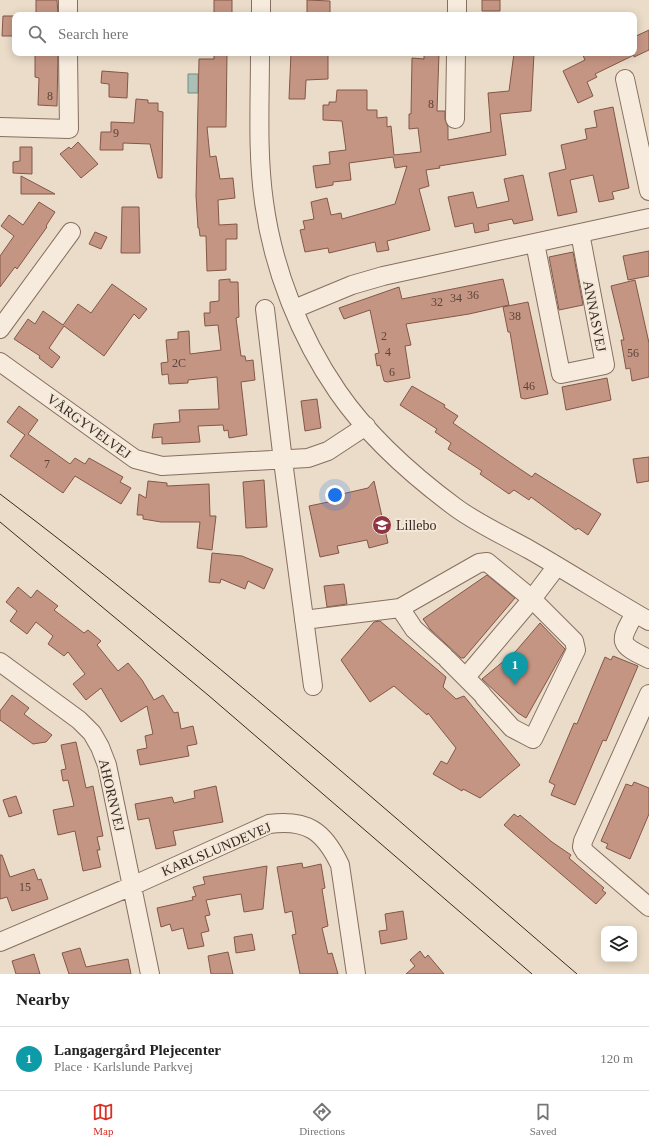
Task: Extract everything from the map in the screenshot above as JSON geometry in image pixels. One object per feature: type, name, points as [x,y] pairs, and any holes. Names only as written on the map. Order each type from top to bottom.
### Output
[{"type":"street","points":[[68,0],[68,12]]},
{"type":"street","points":[[261,0],[261,12]]},
{"type":"street","points":[[457,0],[457,12]]},
{"type":"street","points":[[0,127],[69,129],[68,56]]},
{"type":"street","points":[[260,56],[259,161],[268,229],[280,272],[294,309],[313,350],[338,392],[366,426],[409,470],[457,508],[642,617],[623,635],[624,643],[631,650],[649,658]]},
{"type":"street","points":[[455,119],[456,56]]},
{"type":"street","points":[[625,79],[649,191]]},
{"type":"street","points":[[294,309],[352,285],[383,276],[649,218]]},
{"type":"street","points":[[0,329],[71,232]]},
{"type":"street","name":"ANNASVEJ","points":[[535,243],[560,374],[605,365],[580,233]]},
{"type":"street","points":[[265,309],[283,461],[313,686]]},
{"type":"street","name":"VÅRGYVELVEJ","points":[[0,362],[135,459],[162,466],[283,461],[308,458],[328,451],[366,426]]},
{"type":"street","points":[[304,620],[400,608],[479,563],[487,562],[532,599],[574,641],[576,650],[533,739],[512,728],[466,676],[414,629],[400,608]]},
{"type":"street","points":[[466,676],[532,599],[557,566]]},
{"type":"street","name":"AHORNVEJ","points":[[0,662],[79,720],[92,733],[98,742],[107,765],[150,974]]},
{"type":"street","points":[[649,694],[583,841],[582,847],[649,907]]},
{"type":"street","name":"KARLSLUNDEVEJ","points":[[0,942],[132,886],[269,824],[285,822],[303,824],[317,834],[332,849],[340,865],[356,974]]},
{"type":"shaded area","points":[[188,74],[198,74],[198,93],[188,93]]},
{"type":"building","points":[[36,0],[57,0],[58,12],[36,12]]},
{"type":"building","points":[[214,0],[232,0],[232,12],[214,12]]},
{"type":"building","points":[[307,0],[330,1],[330,12],[307,12]]},
{"type":"building","points":[[482,0],[500,0],[500,11],[482,11]]},
{"type":"building","points":[[3,16],[12,16],[12,36],[2,36]]},
{"type":"building","points":[[649,30],[649,50],[637,56],[637,36]]},
{"type":"building","points":[[35,56],[58,56],[57,106],[38,105],[39,78],[35,77]]},
{"type":"building","points":[[214,56],[227,56],[226,127],[207,127],[210,157],[216,156],[220,179],[233,178],[235,198],[218,200],[219,225],[237,224],[237,239],[226,239],[226,270],[207,271],[206,236],[200,236],[198,228],[196,196],[199,59],[214,59]]},
{"type":"building","points":[[291,56],[328,56],[328,79],[306,80],[305,99],[289,99]]},
{"type":"building","points":[[424,56],[439,56],[437,111],[445,111],[445,119],[448,127],[448,140],[491,132],[488,93],[509,91],[514,56],[534,56],[531,111],[500,114],[506,155],[439,166],[440,168],[426,170],[429,186],[419,189],[430,230],[387,241],[389,250],[377,252],[375,242],[329,253],[328,248],[305,252],[300,230],[305,229],[303,221],[314,219],[311,202],[327,198],[331,215],[341,213],[342,219],[395,204],[407,166],[395,168],[393,157],[349,163],[351,180],[333,182],[333,185],[316,188],[313,166],[330,164],[329,152],[346,150],[342,121],[323,120],[323,105],[329,105],[329,102],[336,102],[337,90],[367,90],[367,110],[377,110],[377,118],[387,117],[387,127],[391,126],[394,155],[421,152],[418,128],[409,129],[409,114],[411,114],[412,58],[424,59]]},
{"type":"building","points":[[583,56],[632,56],[595,74],[597,77],[587,82],[593,96],[578,103],[563,71],[585,60]]},
{"type":"building","points":[[102,71],[128,73],[127,98],[109,97],[109,84],[101,83]]},
{"type":"building","points":[[136,99],[148,100],[148,103],[158,103],[158,111],[163,112],[162,178],[158,178],[150,144],[123,143],[123,150],[100,150],[101,132],[111,132],[111,122],[134,123]]},
{"type":"building","points":[[613,107],[629,188],[612,192],[614,199],[599,202],[593,175],[570,180],[577,212],[558,216],[549,173],[566,169],[561,145],[587,139],[585,129],[597,127],[594,111]]},
{"type":"building","points":[[78,142],[98,164],[81,178],[60,154],[69,147],[71,149]]},
{"type":"building","points":[[20,147],[32,147],[32,174],[13,173],[13,162],[20,161]]},
{"type":"building","points":[[523,175],[533,220],[514,224],[512,219],[488,224],[489,230],[475,233],[473,223],[455,227],[448,197],[473,192],[477,208],[509,201],[504,179]]},
{"type":"building","points":[[21,176],[55,194],[21,194]]},
{"type":"building","points":[[39,202],[55,212],[46,226],[47,227],[17,269],[15,267],[0,287],[0,256],[14,236],[1,226],[9,215],[23,225]]},
{"type":"building","points":[[122,207],[139,207],[140,253],[121,253]]},
{"type":"building","points":[[95,232],[107,237],[101,249],[89,244]]},
{"type":"building","points":[[649,251],[649,276],[628,280],[623,256]]},
{"type":"building","points":[[573,252],[583,305],[559,310],[549,257]]},
{"type":"building","points":[[230,279],[230,282],[238,282],[239,317],[236,318],[241,356],[245,356],[246,361],[253,360],[255,380],[241,382],[247,435],[229,438],[228,430],[224,431],[223,425],[198,426],[200,442],[162,444],[162,437],[152,438],[154,424],[180,422],[179,410],[219,409],[217,377],[188,380],[188,383],[169,384],[168,374],[162,375],[161,363],[168,362],[166,340],[178,339],[178,332],[189,331],[190,354],[221,350],[218,325],[205,326],[204,313],[210,313],[210,302],[219,301],[219,280]]},
{"type":"building","points":[[503,279],[509,305],[469,314],[406,324],[411,345],[405,346],[410,378],[387,382],[384,381],[380,365],[377,366],[375,354],[379,353],[370,310],[344,319],[339,308],[399,287],[402,299]]},
{"type":"building","points":[[635,280],[649,343],[649,377],[632,381],[630,368],[626,369],[621,340],[624,340],[611,286]]},
{"type":"building","points":[[112,284],[147,309],[139,319],[134,314],[104,356],[64,326],[49,348],[60,357],[52,368],[39,358],[40,356],[14,339],[28,319],[35,324],[43,311],[63,325],[78,304],[91,313]]},
{"type":"building","points":[[528,302],[548,394],[525,399],[521,398],[510,332],[508,332],[503,307]]},
{"type":"building","points":[[607,378],[611,400],[566,410],[562,387]]},
{"type":"building","points":[[412,386],[445,405],[444,407],[458,416],[453,423],[511,463],[532,477],[535,473],[601,514],[588,535],[578,528],[576,530],[531,497],[529,500],[514,490],[509,494],[480,474],[482,471],[448,449],[451,443],[435,432],[437,429],[400,405]]},
{"type":"building","points":[[317,399],[321,428],[305,431],[301,401]]},
{"type":"building","points":[[19,406],[38,420],[28,434],[70,464],[75,458],[85,464],[89,458],[123,477],[120,482],[131,488],[121,504],[75,476],[63,493],[10,456],[25,435],[7,422]]},
{"type":"building","points":[[649,457],[649,481],[637,483],[633,459]]},
{"type":"building","points":[[264,480],[267,527],[246,528],[243,482]]},
{"type":"building","points":[[148,481],[167,483],[167,486],[209,484],[210,516],[216,516],[212,550],[197,548],[200,522],[161,522],[143,519],[143,515],[137,515],[139,494],[146,498]]},
{"type":"building","points":[[374,481],[388,543],[369,548],[367,540],[337,546],[339,553],[320,557],[309,506],[343,499],[342,494],[368,488]]},
{"type":"building","points":[[212,553],[242,556],[273,569],[264,589],[248,581],[245,589],[221,579],[220,583],[209,582]]},
{"type":"building","points":[[487,575],[515,598],[464,658],[461,658],[430,629],[423,619]]},
{"type":"building","points":[[344,584],[347,604],[327,607],[324,586]]},
{"type":"building","points":[[18,587],[31,598],[37,590],[58,606],[54,610],[84,633],[88,630],[101,641],[97,645],[118,671],[128,663],[142,680],[154,700],[163,695],[174,713],[178,712],[181,729],[193,726],[197,744],[187,746],[189,756],[140,765],[137,750],[147,748],[145,736],[153,734],[147,706],[121,722],[101,688],[86,700],[73,684],[85,674],[68,652],[64,656],[48,644],[53,636],[36,622],[27,634],[10,621],[17,611],[6,602]]},
{"type":"building","points":[[380,621],[446,677],[443,687],[456,699],[464,696],[520,765],[480,798],[463,789],[462,791],[433,774],[441,761],[447,764],[456,748],[428,713],[427,715],[394,686],[370,702],[341,660],[374,622]]},
{"type":"building","points":[[540,623],[565,649],[526,718],[518,713],[482,679],[516,651]]},
{"type":"building","points":[[613,656],[638,666],[606,741],[603,740],[575,805],[551,795],[555,785],[549,782],[574,723],[577,724],[605,657],[611,660]]},
{"type":"building","points":[[12,695],[29,708],[24,714],[52,735],[46,742],[33,744],[0,720],[0,711]]},
{"type":"building","points":[[76,742],[86,788],[93,786],[103,836],[97,837],[100,850],[97,850],[101,867],[83,871],[75,831],[58,835],[53,810],[74,806],[68,780],[63,781],[61,770],[66,769],[61,745]]},
{"type":"building","points":[[634,782],[649,788],[649,814],[630,859],[606,848],[608,844],[601,841],[626,784],[632,786]]},
{"type":"building","points":[[216,786],[223,822],[173,831],[176,845],[156,849],[149,818],[138,820],[135,804],[172,797],[174,803],[195,798],[194,791]]},
{"type":"building","points":[[16,796],[22,813],[9,817],[3,800]]},
{"type":"building","points":[[514,814],[518,817],[520,815],[552,842],[571,855],[569,858],[604,888],[602,890],[606,893],[596,904],[504,825]]},
{"type":"building","points":[[0,855],[2,855],[10,877],[34,869],[38,880],[41,879],[48,899],[12,911],[7,897],[0,899]]},
{"type":"building","points":[[302,863],[303,868],[321,864],[325,888],[322,889],[328,926],[322,928],[328,954],[332,953],[338,974],[300,974],[292,935],[296,934],[292,911],[285,913],[277,867]]},
{"type":"building","points":[[267,866],[263,909],[244,912],[241,894],[206,900],[210,915],[205,916],[209,931],[201,933],[204,946],[188,949],[183,928],[172,931],[170,924],[161,927],[157,908],[193,900],[192,897],[196,896],[193,887],[205,884],[203,877]]},
{"type":"building","points":[[403,911],[407,939],[381,944],[379,931],[387,930],[385,914]]},
{"type":"building","points":[[252,934],[255,950],[236,953],[234,937]]},
{"type":"building","points":[[80,948],[86,967],[128,959],[131,974],[69,974],[62,953]]},
{"type":"building","points":[[420,951],[425,958],[428,955],[444,974],[406,974],[415,966],[410,960]]},
{"type":"building","points":[[228,952],[233,974],[211,974],[208,956]]},
{"type":"building","points":[[34,954],[40,974],[16,974],[12,961]]},
{"type":"tram line","points":[[0,494],[74,551],[220,669],[364,790],[577,974]]},
{"type":"tram line","points":[[0,522],[208,695],[532,974]]},
{"type":"place","name":"Lillebo","points":[[382,525]]},
{"type":"place","name":"Langagergård Plejecenter","points":[[515,685]]}]
